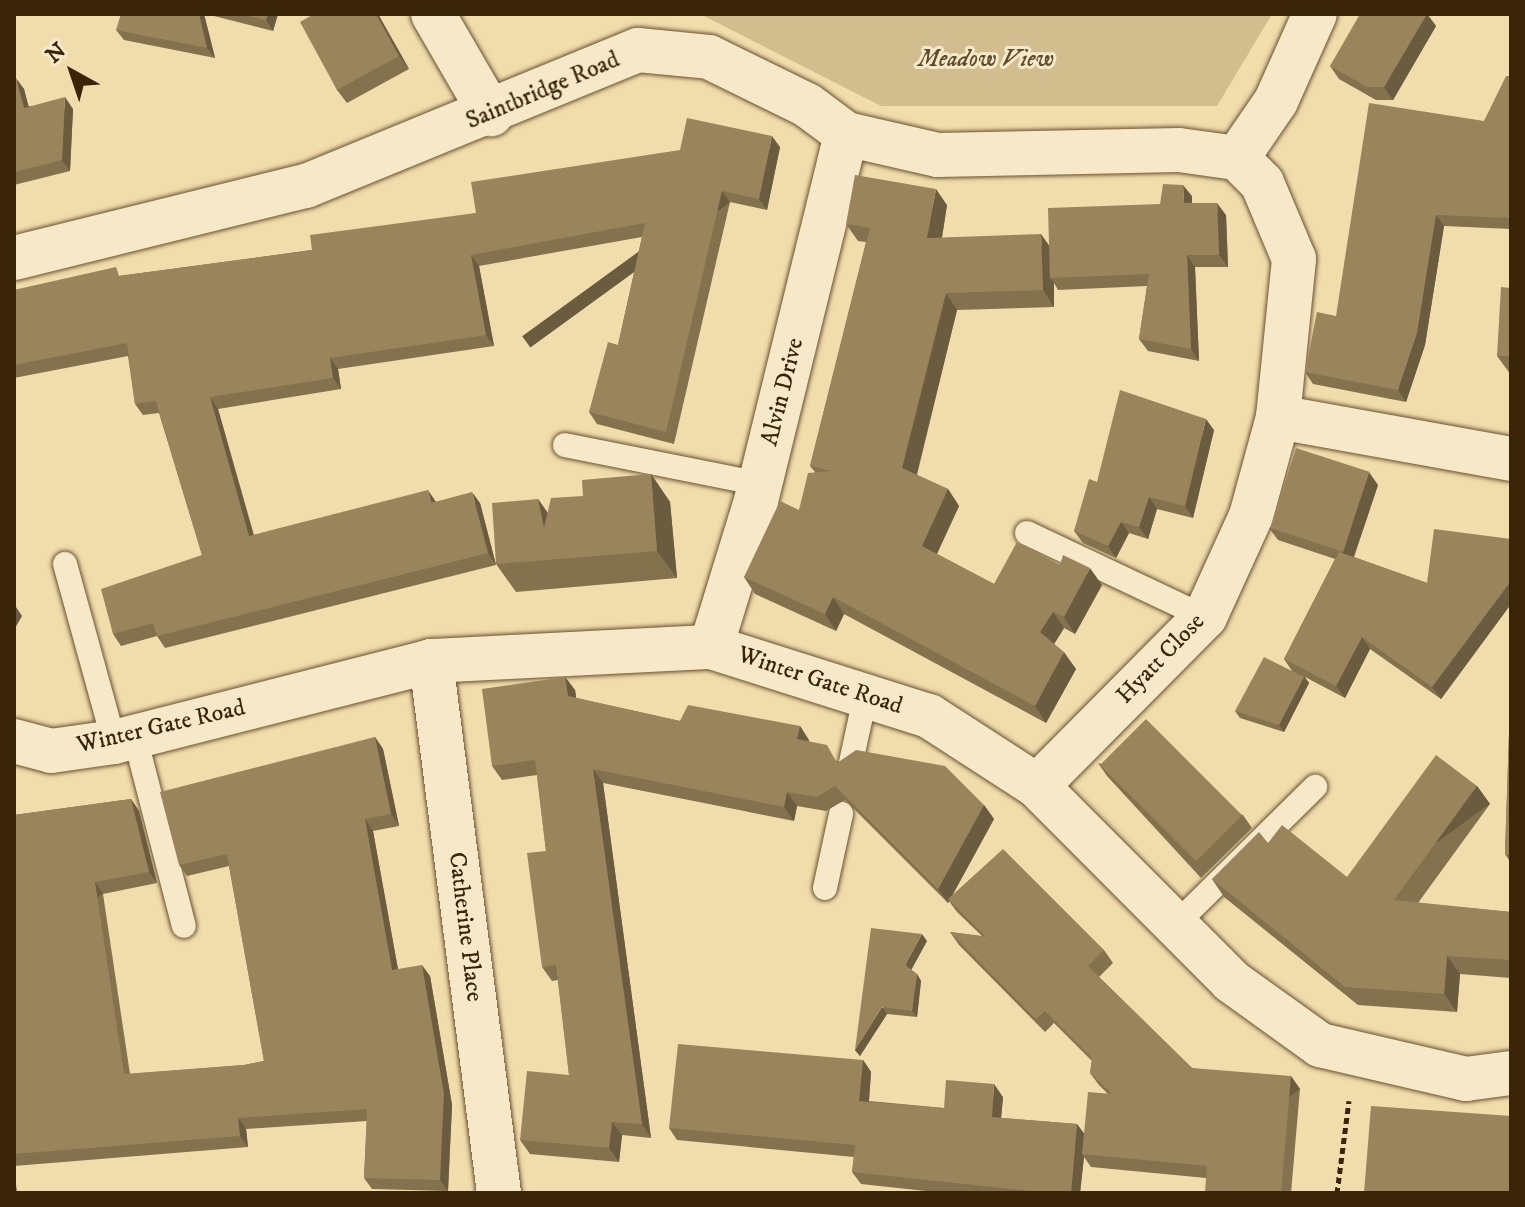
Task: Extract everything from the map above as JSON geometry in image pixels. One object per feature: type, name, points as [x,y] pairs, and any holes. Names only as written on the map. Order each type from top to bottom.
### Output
[{"type":"street","points":[[433,14],[491,114]]},
{"type":"street","points":[[1237,158],[1276,101],[1315,14]]},
{"type":"street","name":"Saintbridge Road","points":[[14,258],[306,186],[491,114],[638,50],[709,57],[807,105],[846,134],[938,155],[1179,150],[1237,158]]},
{"type":"street","name":"Alvin Drive","points":[[711,647],[760,484],[846,134]]},
{"type":"street","name":"Hyatt Close","points":[[1037,786],[1205,617],[1251,516],[1278,417],[1294,259],[1262,183],[1237,158]]},
{"type":"street","points":[[1278,417],[1511,459]]},
{"type":"street","name":"Winter Gate Road","points":[[14,741],[51,751],[124,740],[431,661],[711,647],[866,693],[929,716],[1037,786],[1231,981],[1320,1045],[1466,1079],[1511,1073]]},
{"type":"street","name":"Catherine Place","points":[[431,661],[499,1193]]},
{"type":"lane","points":[[565,445],[760,484]]},
{"type":"lane","points":[[1027,533],[1205,617]]},
{"type":"lane","points":[[65,564],[184,926]]},
{"type":"lane","points":[[851,762],[866,693]]},
{"type":"lane","points":[[1175,925],[1315,787]]},
{"type":"lane","points":[[825,888],[841,814]]},
{"type":"path","points":[[1337,1193],[1355,1053]]},
{"type":"green space","name":"Meadow View","points":[[700,14],[1272,14],[1217,106],[881,106]]},
{"type":"building","points":[[121,14],[199,14],[207,48],[116,30]]},
{"type":"building","points":[[240,14],[268,14],[266,20]]},
{"type":"building","points":[[314,14],[376,14],[399,56],[337,90],[300,22]]},
{"type":"building","points":[[1360,14],[1427,14],[1384,87],[1367,87],[1330,66]]},
{"type":"building","points":[[1506,76],[1511,76],[1511,218],[1436,215],[1417,333],[1398,390],[1305,372],[1317,312],[1336,316],[1369,103],[1484,121]]},
{"type":"building","points":[[14,78],[24,108],[65,97],[62,160],[14,172]]},
{"type":"building","points":[[687,118],[772,136],[759,199],[722,191],[666,432],[589,412],[608,342],[618,345],[645,223],[471,255],[486,335],[330,358],[333,378],[210,397],[249,536],[428,490],[431,503],[472,492],[488,553],[157,636],[153,623],[113,634],[101,589],[202,555],[156,401],[135,404],[127,343],[14,365],[14,290],[116,267],[119,276],[312,250],[310,235],[476,213],[471,182],[680,150]]},
{"type":"building","points":[[855,175],[936,189],[927,238],[1041,234],[1043,290],[946,293],[902,468],[948,489],[922,546],[994,584],[1017,542],[1060,565],[1063,555],[1090,568],[1064,617],[1053,612],[1040,632],[1064,652],[1035,706],[833,597],[825,614],[744,577],[780,501],[799,510],[808,473],[831,471],[810,466],[870,228],[846,224]]},
{"type":"building","points":[[1163,184],[1183,185],[1184,203],[1217,203],[1219,255],[1187,255],[1191,349],[1139,339],[1149,274],[1050,278],[1048,208],[1160,204]]},
{"type":"building","points":[[1501,287],[1511,288],[1511,356],[1497,356]]},
{"type":"building","points":[[1120,390],[1206,419],[1185,506],[1149,497],[1139,527],[1121,522],[1108,546],[1074,531],[1089,479],[1097,482]]},
{"type":"building","points":[[1296,448],[1369,472],[1343,552],[1270,528]]},
{"type":"building","points":[[651,474],[657,551],[496,564],[492,503],[538,499],[544,528],[551,498],[583,496],[582,480]]},
{"type":"building","points":[[1434,529],[1511,539],[1511,581],[1432,687],[1362,637],[1336,686],[1284,659],[1339,552],[1427,583]]},
{"type":"building","points":[[1264,657],[1304,677],[1279,725],[1235,711]]},
{"type":"building","points":[[1511,673],[1511,854],[1505,854]]},
{"type":"building","points":[[565,677],[568,696],[680,721],[688,705],[800,726],[797,739],[827,745],[837,763],[856,750],[945,766],[984,805],[938,889],[835,786],[817,797],[787,792],[784,807],[593,769],[642,1124],[612,1122],[609,1148],[520,1140],[527,1071],[569,1075],[556,965],[542,967],[527,853],[546,851],[535,760],[492,766],[482,689]]},
{"type":"building","points":[[1146,719],[1242,815],[1196,861],[1100,765]]},
{"type":"building","points":[[375,737],[391,814],[365,819],[392,970],[422,965],[444,1094],[440,1180],[364,1178],[367,1109],[238,1118],[240,1136],[14,1154],[14,815],[131,799],[149,872],[95,882],[124,1074],[264,1061],[227,854],[179,865],[160,792]]},
{"type":"building","points":[[1436,755],[1477,786],[1394,900],[1511,912],[1511,960],[1447,956],[1444,994],[1345,987],[1212,879],[1259,832],[1268,843],[1282,825],[1347,877]]},
{"type":"building","points":[[1003,849],[1104,950],[1088,966],[1192,1068],[1291,1076],[1281,1193],[1205,1192],[1207,1166],[1082,1154],[1088,1092],[1112,1094],[1090,1073],[1092,1058],[1045,1011],[1036,1019],[950,932],[986,937],[948,899]]},
{"type":"building","points":[[871,928],[922,934],[905,965],[917,974],[912,1011],[882,1007],[855,1050]]},
{"type":"building","points":[[678,1044],[863,1060],[859,1101],[944,1108],[946,1080],[994,1084],[992,1117],[1077,1124],[1071,1193],[852,1172],[855,1145],[669,1128]]},
{"type":"building","points":[[1371,1106],[1511,1116],[1511,1193],[1364,1193]]}]
